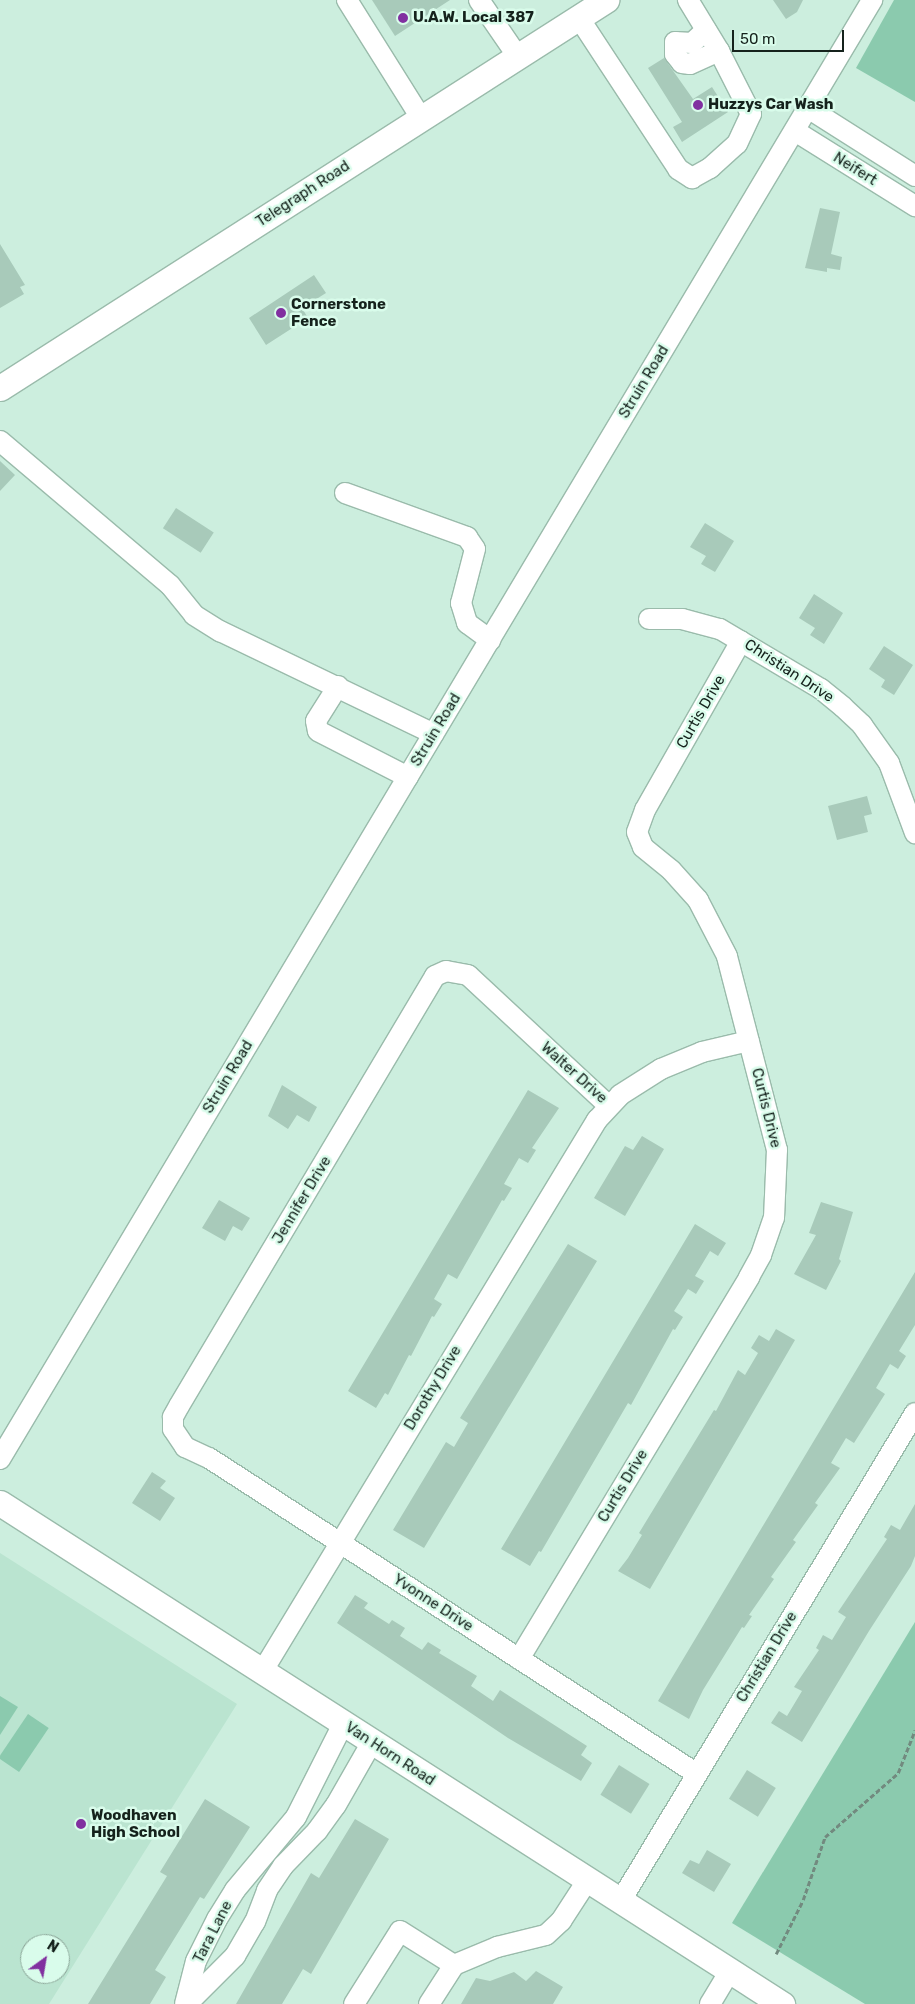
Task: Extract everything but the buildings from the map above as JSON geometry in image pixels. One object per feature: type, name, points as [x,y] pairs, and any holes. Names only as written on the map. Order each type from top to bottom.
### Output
[{"type":"main road","name":"Telegraph Road","points":[[0,388],[606,0]]},
{"type":"main road","name":"Van Horn Road","points":[[0,1503],[586,1881],[782,2004]]},
{"type":"street","points":[[347,0],[421,118]]},
{"type":"street","points":[[479,0],[518,57]]},
{"type":"street","points":[[579,18],[678,169],[688,177],[705,172],[726,155],[736,144],[751,119],[750,110],[719,51],[688,0]]},
{"type":"street","name":"Struin Road","points":[[0,1459],[872,0]]},
{"type":"street","points":[[706,30],[692,42],[674,42],[675,54],[682,63],[690,64],[719,51]]},
{"type":"street","name":"Neifert","points":[[808,108],[915,176]]},
{"type":"street","name":"Neifert","points":[[795,131],[915,206]]},
{"type":"street","points":[[0,441],[170,585],[194,615],[220,631],[338,686],[434,734]]},
{"type":"street","points":[[345,493],[467,537],[475,549],[462,603],[467,623],[490,640]]},
{"type":"street","name":"Christian Drive","points":[[649,619],[682,619],[720,628],[821,690],[862,725],[889,763],[915,833]]},
{"type":"street","name":"Curtis Drive","points":[[519,1659],[744,1286],[767,1242],[777,1203],[777,1150],[727,956],[713,924],[684,882],[643,847],[637,832],[645,810],[741,641]]},
{"type":"street","points":[[338,686],[316,721],[318,730],[408,777]]},
{"type":"street","name":"Walter Drive","points":[[439,974],[458,971],[468,975],[609,1106],[634,1085],[661,1069],[702,1052],[749,1041]]},
{"type":"street","name":"Jennifer Drive","points":[[174,1430],[174,1417],[178,1406],[415,1013],[428,983],[439,974]]},
{"type":"street","name":"Dorothy Drive","points":[[262,1672],[587,1134],[609,1106]]},
{"type":"street","name":"Christian Drive","points":[[620,1902],[915,1413]]},
{"type":"street","name":"Yvonne Drive","points":[[174,1430],[185,1447],[209,1458],[697,1774]]},
{"type":"street","name":"Tara Lane","points":[[186,2004],[196,1961],[216,1919],[235,1890],[296,1817],[343,1724]]},
{"type":"street","name":"Tara Lane","points":[[186,2004],[235,1956],[282,1866],[317,1831],[336,1805],[372,1742]]},
{"type":"street","points":[[296,1817],[317,1831]]},
{"type":"street","points":[[430,2004],[454,1965],[497,1947],[546,1935],[561,1921],[586,1881]]},
{"type":"street","name":"Tara Lane","points":[[235,1890],[261,1906]]},
{"type":"street","points":[[354,2004],[400,1931],[454,1965]]},
{"type":"street","points":[[710,2004],[730,1972]]},
{"type":"path","points":[[776,1954],[803,1900],[825,1837],[898,1773],[915,1730]]},
{"type":"shaded area","points":[[894,0],[915,0],[915,102],[856,68]]},
{"type":"shaded area","name":"Woodhaven High School","points":[[0,1553],[237,1704],[70,1970],[70,1934],[20,1934],[20,1984],[62,1984],[49,2004],[0,2004]]},
{"type":"shaded area","points":[[915,1622],[915,2004],[865,2004],[732,1923]]},
{"type":"shaded area","points":[[0,1696],[18,1707],[0,1735]]},
{"type":"shaded area","points":[[28,1714],[49,1728],[19,1772],[0,1759],[0,1756]]},
{"type":"place","name":"U.A.W. Local 387","points":[[403,18]]},
{"type":"place","name":"Huzzys Car Wash","points":[[698,105]]},
{"type":"place","name":"Cornerstone Fence","points":[[281,313]]},
{"type":"place","name":"Woodhaven High School","points":[[81,1824]]}]
